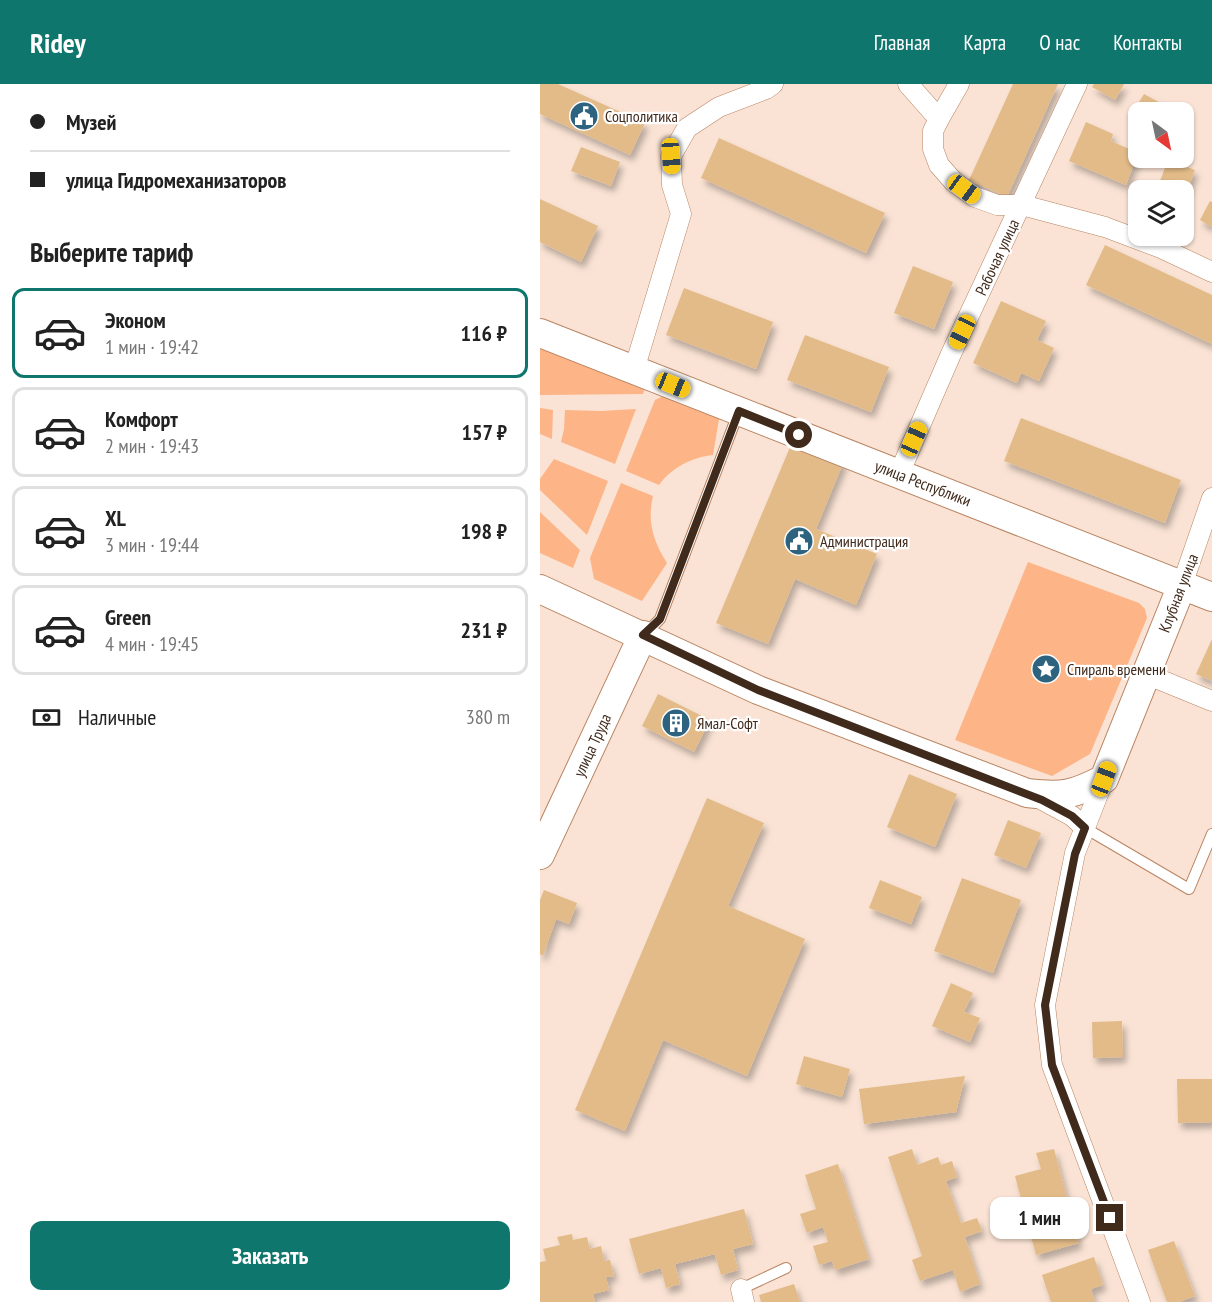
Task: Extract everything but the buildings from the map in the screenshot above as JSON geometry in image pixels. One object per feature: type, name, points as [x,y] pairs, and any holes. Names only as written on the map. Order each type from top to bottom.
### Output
[{"type":"street","points":[[634,370],[681,214],[672,185],[671,156],[687,128],[719,107],[766,89],[773,84]]},
{"type":"street","points":[[908,84],[939,119]]},
{"type":"street","points":[[959,84],[933,131],[933,149],[939,165],[954,182],[975,197],[997,205],[1022,205],[1105,227],[1161,248],[1212,272]]},
{"type":"street","name":"Рабочая улица","points":[[898,474],[951,354],[1077,84]]},
{"type":"street","name":"улица Республики","points":[[540,333],[1212,597]]},
{"type":"street","name":"Клубная улица","points":[[1104,779],[1182,585],[1212,498]]},
{"type":"street","points":[[540,589],[758,690],[1027,793],[1072,816],[1085,828]]},
{"type":"street","name":"улица Труда","points":[[540,855],[643,635]]},
{"type":"street","points":[[1146,674],[1212,701]]},
{"type":"street","points":[[1027,793],[1051,796],[1078,792],[1104,779]]},
{"type":"street","points":[[1104,779],[1075,854],[1045,1005],[1052,1065],[1140,1302]]},
{"type":"lane","points":[[643,635],[660,619],[739,411]]},
{"type":"lane","points":[[1085,828],[1189,889],[1212,834]]},
{"type":"lane","points":[[743,1296],[786,1268]]},
{"type":"shaded area","points":[[540,342],[646,384],[643,394],[540,395]]},
{"type":"shaded area","points":[[671,392],[720,413],[713,455],[683,464],[659,485],[626,471],[655,400]]},
{"type":"shaded area","points":[[540,408],[553,410],[552,439],[540,434]]},
{"type":"shaded area","points":[[636,409],[615,464],[561,442],[565,410]]},
{"type":"shaded area","points":[[554,459],[608,481],[587,535],[540,490],[540,479]]},
{"type":"shaded area","points":[[621,483],[653,496],[652,531],[667,563],[642,601],[594,579],[590,558]]},
{"type":"shaded area","points":[[540,512],[580,550],[573,568],[540,553]]},
{"type":"shaded area","points":[[1028,562],[1139,603],[1145,609],[1147,618],[1090,754],[1052,776],[955,740]]},
{"type":"place","name":"Соцполитика","points":[[584,116]]},
{"type":"place","name":"Администрация","points":[[799,541]]},
{"type":"place","name":"Спираль времени","points":[[1046,669]]},
{"type":"place","name":"Ямал-Софт","points":[[676,723]]},
{"type":"route","points":[[799,435],[739,411],[660,619],[643,635],[758,690],[1042,800],[1072,816],[1085,828],[1075,854],[1045,1005],[1052,1065],[1110,1218]]}]
